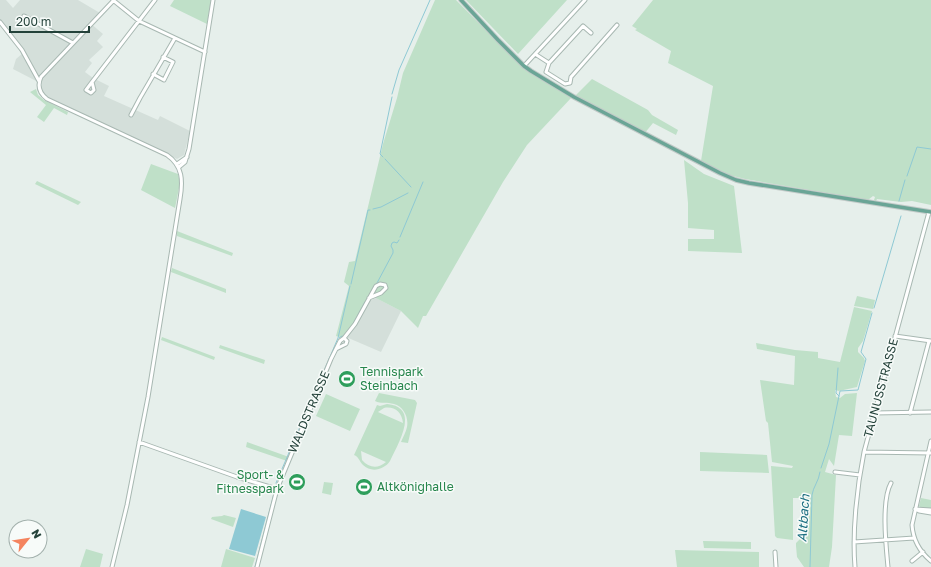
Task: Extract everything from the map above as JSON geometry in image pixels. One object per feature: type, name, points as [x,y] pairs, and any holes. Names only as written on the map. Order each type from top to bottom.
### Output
[{"type":"main road","points":[[461,0],[524,66],[574,97],[720,173],[736,180],[930,212]]},
{"type":"street","points":[[39,81],[41,77],[114,0],[139,21],[205,52]]},
{"type":"street","points":[[92,82],[155,0]]},
{"type":"street","points":[[179,168],[185,162],[189,149],[213,0]]},
{"type":"street","points":[[524,66],[585,0]]},
{"type":"street","points":[[24,16],[73,44]]},
{"type":"street","points":[[0,22],[22,50],[39,81],[40,92],[47,99],[163,152],[171,157],[177,164],[182,178],[182,192],[155,356],[127,505],[112,567]]},
{"type":"street","points":[[591,34],[583,26],[549,63],[546,72],[548,75],[565,84],[570,83],[571,76],[617,25]]},
{"type":"street","points":[[131,115],[153,74],[175,38]]},
{"type":"street","points":[[535,54],[549,63]]},
{"type":"street","points":[[153,74],[164,80],[173,62],[163,57]]},
{"type":"street","points":[[177,164],[187,157]]},
{"type":"street","name":"TAUNUSSTRASSE","points":[[855,567],[854,542],[860,475],[864,452],[930,212]]},
{"type":"street","name":"WALDSTRASSE","points":[[257,567],[277,489],[336,349],[340,341],[355,324],[369,298],[376,286],[382,284],[385,285],[386,288],[383,292],[369,298]]},
{"type":"street","points":[[895,336],[930,341],[910,413]]},
{"type":"street","name":"WALDSTRASSE","points":[[336,349],[346,344],[347,341],[344,338]]},
{"type":"street","points":[[874,413],[931,412]]},
{"type":"street","points":[[931,441],[930,453],[912,525],[914,538],[922,552],[931,561]]},
{"type":"street","points":[[139,442],[237,477],[277,489]]},
{"type":"street","points":[[864,452],[930,453]]},
{"type":"street","points":[[836,472],[860,475]]},
{"type":"street","points":[[888,567],[886,540],[887,489],[891,483]]},
{"type":"street","points":[[915,509],[931,512]]},
{"type":"street","points":[[854,542],[914,538]]},
{"type":"street","points":[[775,552],[776,567]]},
{"type":"street","points":[[912,561],[922,552]]},
{"type":"shaded area","points":[[0,0],[6,0],[13,8],[20,0],[78,0],[100,13],[90,23],[103,34],[97,41],[103,47],[89,60],[92,63],[85,72],[109,86],[104,96],[158,120],[160,116],[190,131],[184,155],[177,159],[45,96],[41,90],[42,84],[13,69],[16,59],[23,53],[0,24]]},
{"type":"shaded area","points":[[376,298],[401,311],[381,352],[346,337],[369,301]]},
{"type":"green space","points":[[174,0],[211,0],[207,24],[170,6]]},
{"type":"green space","points":[[435,0],[456,0],[524,69],[572,97],[527,145],[503,182],[426,316],[423,316],[418,328],[401,311],[370,295],[352,327],[343,338],[336,336],[349,286],[344,282],[349,262],[355,261],[383,144],[403,73]]},
{"type":"green space","points":[[466,0],[567,0],[518,54]]},
{"type":"green space","points":[[653,0],[931,0],[931,205],[912,201],[901,202],[877,199],[876,201],[874,200],[875,197],[873,196],[868,200],[745,179],[729,175],[701,161],[713,86],[668,63],[671,51],[635,30],[637,29],[632,26]]},
{"type":"green space","points":[[592,79],[648,110],[652,115],[678,130],[676,135],[653,123],[644,134],[574,97]]},
{"type":"green space","points":[[36,89],[38,95],[44,100],[68,112],[67,115],[54,108],[44,122],[37,117],[46,105],[30,92]]},
{"type":"green space","points":[[684,160],[704,174],[734,186],[742,253],[688,251],[688,239],[714,239],[714,230],[688,228],[688,203]]},
{"type":"green space","points":[[151,164],[178,174],[180,183],[175,208],[141,190]]},
{"type":"green space","points":[[37,181],[81,202],[78,205],[35,184]]},
{"type":"green space","points":[[177,231],[233,253],[232,256],[177,236]]},
{"type":"green space","points":[[172,268],[226,289],[226,293],[171,272]]},
{"type":"green space","points":[[857,296],[875,300],[873,309],[854,306]]},
{"type":"green space","points":[[854,307],[872,311],[863,341],[858,348],[858,352],[865,361],[857,387],[839,391],[835,390],[836,397],[840,398],[845,394],[857,393],[852,436],[839,435],[834,466],[829,459],[825,472],[836,475],[832,547],[829,567],[804,567],[797,557],[796,543],[801,538],[801,519],[804,498],[793,498],[793,540],[777,538],[775,536],[771,466],[792,468],[793,466],[772,462],[768,423],[766,421],[760,380],[794,385],[795,356],[757,349],[756,343],[795,350],[818,352],[818,358],[840,362]]},
{"type":"green space","points":[[162,337],[215,357],[214,360],[161,340]]},
{"type":"green space","points":[[220,345],[265,360],[264,364],[219,348]]},
{"type":"green space","points":[[379,393],[415,400],[417,403],[408,443],[401,442],[407,427],[405,412],[397,405],[375,401]]},
{"type":"green space","points":[[326,394],[360,409],[350,431],[316,416]]},
{"type":"green space","points":[[387,404],[397,407],[403,412],[405,419],[402,436],[390,461],[384,467],[373,470],[362,464],[354,455],[377,405],[380,406]],"holes":[[[384,408],[391,408],[397,411],[401,416],[403,423],[378,412]],[[361,451],[386,462],[377,467],[368,465],[362,460]]]},
{"type":"green space","points":[[247,442],[289,457],[287,461],[246,447]]},
{"type":"green space","points":[[700,452],[767,455],[769,473],[700,471]]},
{"type":"green space","points":[[324,482],[333,483],[331,495],[322,493]]},
{"type":"green space","points":[[921,498],[931,500],[931,509],[921,508],[919,506]]},
{"type":"green space","points":[[224,515],[236,518],[233,527],[211,519],[212,517]]},
{"type":"green space","points":[[703,541],[751,542],[751,549],[704,548]]},
{"type":"green space","points":[[86,549],[103,554],[100,567],[80,567]]},
{"type":"green space","points":[[226,549],[255,558],[252,567],[221,567]]},
{"type":"green space","points":[[675,550],[759,552],[759,567],[677,567]]},
{"type":"water","points":[[241,509],[266,517],[255,556],[229,549]]},
{"type":"waterway","points":[[392,94],[399,70],[430,0]]},
{"type":"waterway","points":[[383,157],[380,154],[392,97]]},
{"type":"waterway","name":"Altbach","points":[[907,176],[917,147],[931,149]]},
{"type":"waterway","points":[[385,159],[411,187]]},
{"type":"waterway","name":"Altbach","points":[[899,201],[905,180]]},
{"type":"waterway","points":[[400,237],[423,182]]},
{"type":"waterway","points":[[373,209],[381,207],[408,193]]},
{"type":"waterway","points":[[351,284],[368,210],[370,210]]},
{"type":"waterway","name":"Altbach","points":[[874,308],[901,216]]},
{"type":"waterway","points":[[377,283],[393,253],[391,246],[392,243],[397,243],[399,240]]},
{"type":"waterway","points":[[276,483],[338,338],[350,286]]},
{"type":"waterway","points":[[352,326],[365,302]]},
{"type":"waterway","name":"Altbach","points":[[821,468],[829,444],[840,391],[858,390],[866,359],[861,352],[872,313]]},
{"type":"waterway","name":"Altbach","points":[[838,368],[836,393],[839,396]]},
{"type":"waterway","name":"Altbach","points":[[810,567],[812,495],[820,472]]},
{"type":"waterway","points":[[255,567],[275,490]]},
{"type":"place","name":"Tennispark Steinbach","points":[[347,379]]},
{"type":"place","name":"Sport- & Fitnesspark","points":[[297,482]]},
{"type":"place","name":"Altkönighalle","points":[[364,487]]}]
